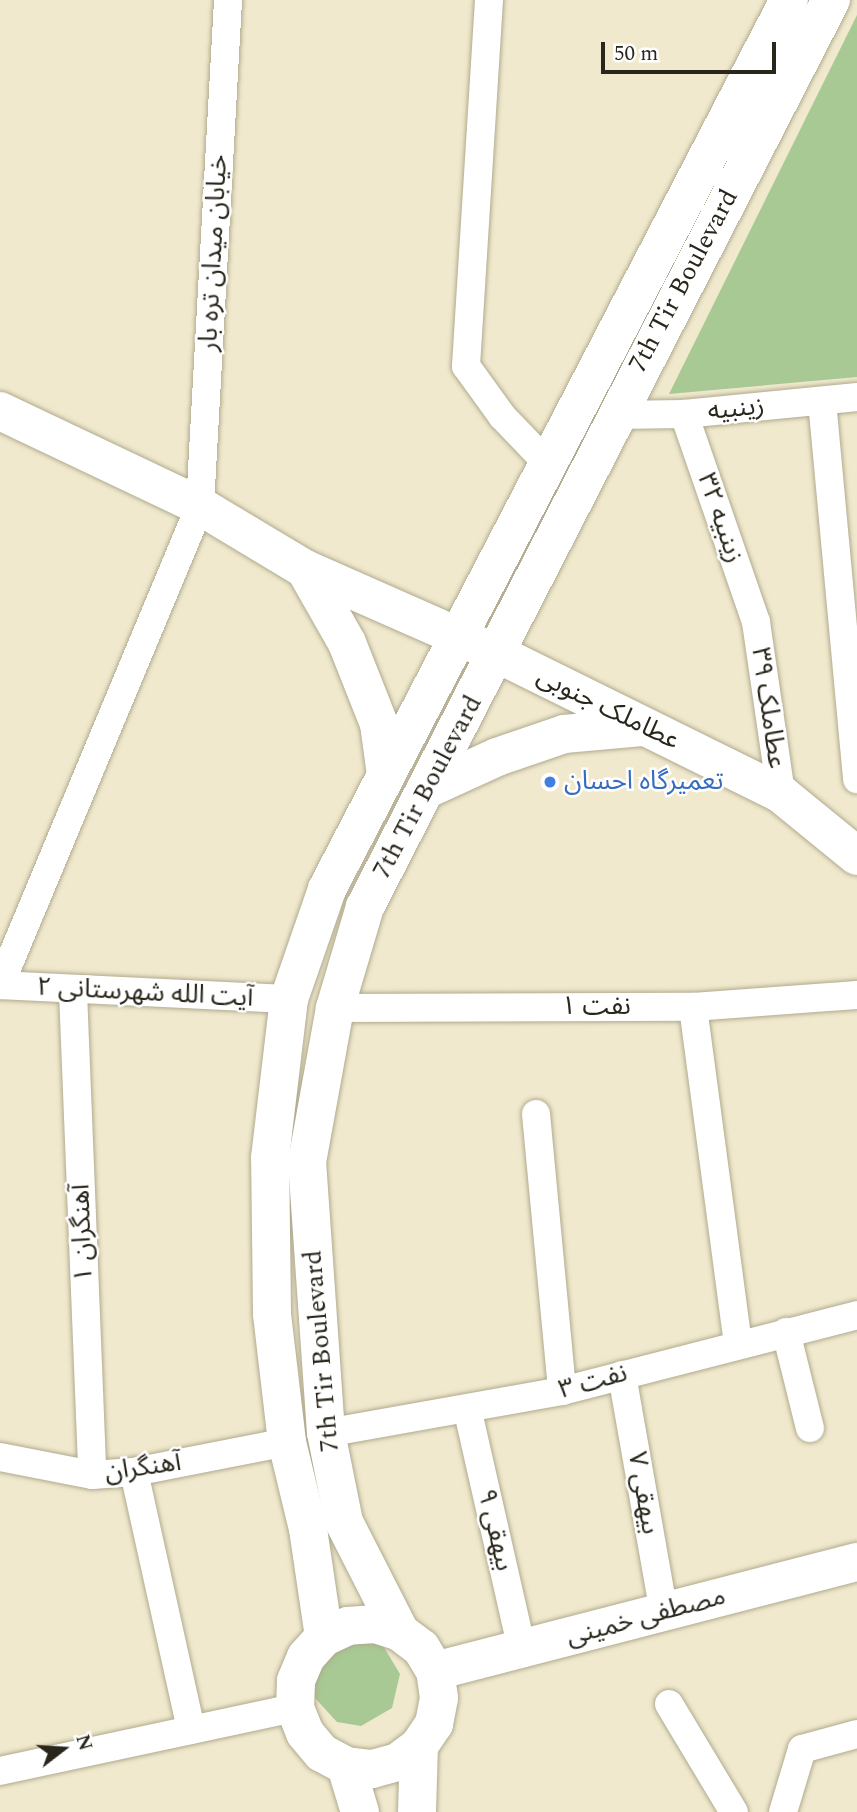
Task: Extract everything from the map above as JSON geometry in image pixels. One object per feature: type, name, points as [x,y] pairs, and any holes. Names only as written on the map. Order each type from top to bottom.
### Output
[{"type":"main road","name":"7th Tir Boulevard","points":[[400,1632],[344,1522],[326,1433],[317,1354],[307,1162],[335,1008],[365,907],[498,654],[614,415],[645,319],[789,0]]},
{"type":"main road","name":"7th Tir Boulevard","points":[[324,1637],[308,1529],[287,1442],[272,1314],[270,1158],[289,999],[327,889],[547,463],[645,319],[831,0]]},
{"type":"main road","name":"عطاملک جنوبی","points":[[0,411],[200,506],[305,569],[498,654],[781,794],[857,856]]},
{"type":"main road","points":[[305,569],[347,643],[379,724],[386,775]]},
{"type":"main road","points":[[425,790],[497,757],[564,734],[642,727]]},
{"type":"main road","points":[[327,889],[365,907]]},
{"type":"main road","name":"مصطفی خمینی","points":[[435,1671],[857,1562]]},
{"type":"main road","points":[[375,1624],[400,1632],[421,1648],[435,1671],[439,1698],[434,1724],[419,1746],[398,1762],[372,1769],[346,1766],[322,1753],[304,1733],[295,1708],[296,1681],[306,1657],[324,1637],[348,1626],[375,1624]]},
{"type":"main road","points":[[418,1812],[419,1746]]},
{"type":"main road","points":[[346,1766],[360,1812]]},
{"type":"street","name":"خیابان میدان تره بار","points":[[0,985],[200,506],[228,0]]},
{"type":"street","points":[[489,0],[466,366],[502,416],[547,463]]},
{"type":"street","name":"زینبیه","points":[[614,415],[684,414],[857,397]]},
{"type":"street","points":[[822,401],[847,635],[857,779]]},
{"type":"street","name":"زینبیه ۳۲","points":[[684,414],[756,622]]},
{"type":"street","name":"عطاملک ۳۹","points":[[756,622],[781,794]]},
{"type":"street","name":"آیت الله شهرستانی ۲","points":[[0,985],[74,992],[289,999]]},
{"type":"street","name":"آهنگران ۱","points":[[74,992],[92,1475]]},
{"type":"street","name":"نفت ۱","points":[[335,1008],[693,1007],[857,995]]},
{"type":"street","points":[[693,1007],[738,1344]]},
{"type":"street","points":[[536,1114],[562,1391]]},
{"type":"street","name":"نفت ۳","points":[[326,1433],[468,1412],[562,1391],[857,1315]]},
{"type":"street","points":[[786,1332],[810,1428]]},
{"type":"street","name":"بیهقی ۷","points":[[622,1375],[664,1612]]},
{"type":"street","name":"بیهقی ۹","points":[[468,1412],[522,1649]]},
{"type":"street","name":"آهنگران","points":[[0,1457],[92,1475],[134,1472],[287,1442]]},
{"type":"street","points":[[134,1472],[191,1730]]},
{"type":"street","points":[[669,1704],[734,1812]]},
{"type":"street","points":[[0,1771],[295,1708]]},
{"type":"street","points":[[783,1812],[802,1749],[857,1734]]},
{"type":"green space","points":[[857,15],[857,377],[669,394]]},
{"type":"green space","points":[[347,1637],[382,1644],[400,1674],[392,1708],[361,1726],[337,1722],[314,1697],[312,1675]]},
{"type":"place","name":"تعمیرگاه احسان","points":[[550,782]]}]
